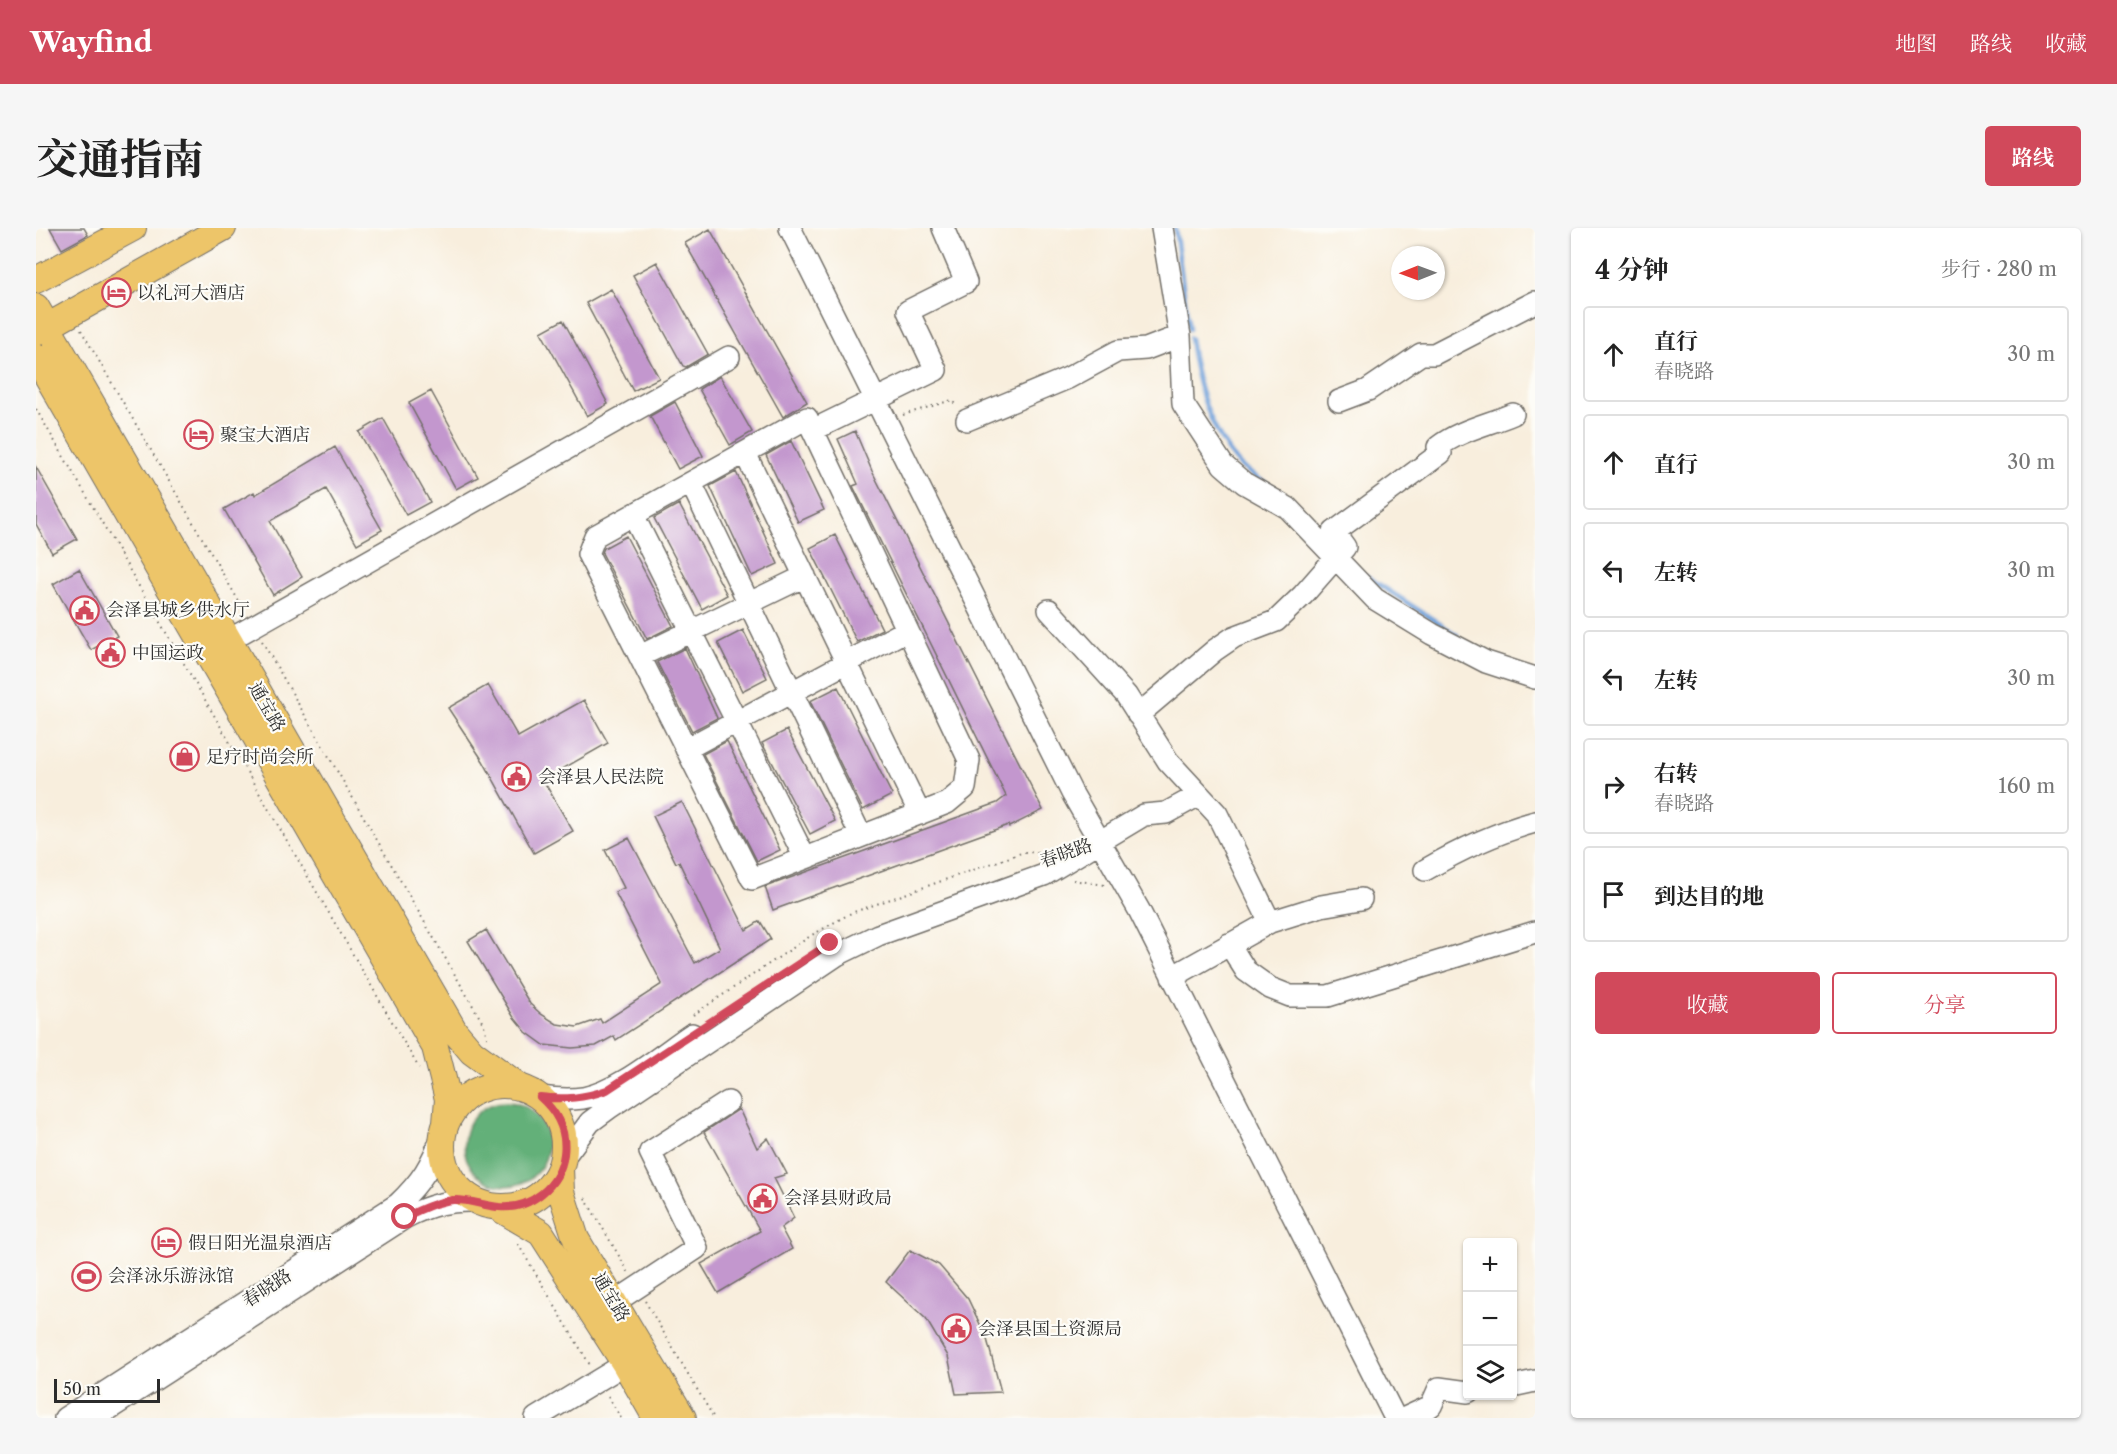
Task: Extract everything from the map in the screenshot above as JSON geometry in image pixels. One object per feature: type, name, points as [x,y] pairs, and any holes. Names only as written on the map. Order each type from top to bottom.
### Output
[{"type":"main road","points":[[36,280],[133,228]]},
{"type":"main road","points":[[40,322],[72,313],[223,228]]},
{"type":"main road","name":"通宝路","points":[[40,322],[229,640],[455,1032],[471,1052],[494,1070],[530,1092]]},
{"type":"main road","name":"通宝路","points":[[36,357],[435,1047],[448,1099],[445,1129]]},
{"type":"main road","points":[[487,1204],[520,1205],[540,1195],[555,1178],[562,1163],[561,1124],[549,1105],[530,1092],[498,1084],[476,1091],[458,1104],[445,1129],[446,1168],[458,1187],[487,1204],[541,1233],[625,1364],[656,1418]]},
{"type":"main road","name":"通宝路","points":[[562,1163],[561,1192],[576,1239],[682,1418]]},
{"type":"street","points":[[790,228],[1067,782],[1140,910],[1395,1418]]},
{"type":"street","points":[[813,430],[936,370],[908,311],[966,282],[943,228]]},
{"type":"street","points":[[1162,228],[1180,336],[1183,404],[1223,465],[1244,483],[1288,508],[1375,599],[1432,634],[1486,662],[1535,678]]},
{"type":"street","points":[[1339,401],[1368,390],[1420,354],[1434,354],[1535,302]]},
{"type":"street","points":[[967,420],[1068,378],[1118,351],[1146,349],[1180,336]]},
{"type":"street","points":[[229,640],[729,357]]},
{"type":"street","points":[[1138,715],[1215,650],[1234,637],[1276,621],[1303,595],[1335,555],[1345,548],[1334,532],[1441,453],[1438,447],[1456,433],[1480,428],[1513,414]]},
{"type":"street","points":[[807,418],[969,760],[965,788],[947,803],[752,879],[588,554],[595,536],[745,453],[807,418]]},
{"type":"street","points":[[745,453],[920,814]]},
{"type":"street","points":[[691,483],[861,836]]},
{"type":"street","points":[[633,514],[805,858]]},
{"type":"street","points":[[640,656],[805,576]]},
{"type":"street","points":[[1049,610],[1126,695],[1168,761],[1217,814],[1270,922]]},
{"type":"street","points":[[686,749],[907,630]]},
{"type":"street","points":[[1099,840],[1144,815],[1166,813],[1200,795]]},
{"type":"street","points":[[1425,870],[1463,848],[1505,830],[1535,822]]},
{"type":"street","name":"春晓路","points":[[530,1092],[566,1100],[585,1098],[607,1090],[830,943],[873,922],[1099,840]]},
{"type":"street","name":"春晓路","points":[[562,1163],[575,1138],[599,1115],[837,955],[878,935],[1044,875],[1099,840]]},
{"type":"street","points":[[1172,977],[1270,922],[1321,906],[1361,899]]},
{"type":"street","points":[[1229,944],[1246,971],[1270,988],[1290,996],[1328,996],[1535,932]]},
{"type":"street","points":[[615,1302],[696,1248],[650,1152],[728,1102]]},
{"type":"street","name":"春晓路","points":[[65,1418],[398,1204],[419,1183],[432,1165],[445,1129]]},
{"type":"street","name":"春晓路","points":[[95,1418],[405,1217],[430,1205],[453,1200],[487,1204]]},
{"type":"street","points":[[536,1418],[625,1364]]},
{"type":"street","points":[[1517,1385],[1535,1381]]},
{"type":"street","points":[[1406,1418],[1431,1406],[1439,1388],[1463,1391]]},
{"type":"path","points":[[72,313],[484,1025],[494,1070]]},
{"type":"path","points":[[876,398],[905,416],[951,400],[967,420]]},
{"type":"path","points":[[36,409],[414,1064],[421,1071]]},
{"type":"path","points":[[1065,878],[1126,888]]},
{"type":"path","points":[[581,1191],[714,1418]]},
{"type":"path","points":[[516,1242],[523,1248],[621,1418]]},
{"type":"green space","points":[[506,1102],[522,1105],[536,1114],[545,1128],[548,1144],[545,1160],[536,1174],[522,1183],[506,1186],[490,1183],[476,1174],[467,1160],[464,1144],[467,1128],[476,1114],[490,1105]]},
{"type":"building","points":[[50,228],[84,228],[88,235],[62,249]]},
{"type":"building","points":[[710,229],[807,402],[783,417],[685,243]]},
{"type":"building","points":[[657,262],[708,354],[686,367],[683,366],[633,275]]},
{"type":"building","points":[[611,289],[659,378],[633,391],[586,303]]},
{"type":"building","points":[[563,320],[608,404],[587,416],[541,332]]},
{"type":"building","points":[[720,376],[752,432],[730,445],[699,389]]},
{"type":"building","points":[[431,391],[478,477],[456,489],[409,403]]},
{"type":"building","points":[[675,402],[703,456],[678,469],[650,416]]},
{"type":"building","points":[[383,418],[430,502],[406,515],[359,432]]},
{"type":"building","points":[[855,431],[872,471],[1043,810],[1009,827],[1008,825],[773,910],[765,887],[997,803],[1006,796],[853,486],[858,484],[838,439]]},
{"type":"building","points":[[791,441],[824,510],[798,522],[766,455]]},
{"type":"building","points":[[335,447],[382,530],[357,544],[326,489],[270,521],[302,577],[273,595],[224,509],[254,492],[255,495]]},
{"type":"building","points":[[36,467],[77,539],[52,553],[36,524]]},
{"type":"building","points":[[736,472],[778,564],[752,576],[710,486]]},
{"type":"building","points":[[679,504],[727,595],[702,609],[654,518]]},
{"type":"building","points":[[835,535],[882,629],[857,642],[810,548]]},
{"type":"building","points":[[626,536],[673,626],[647,639],[602,553],[604,548]]},
{"type":"building","name":"会泽县城乡供水厅","points":[[79,569],[117,636],[91,650],[53,584]]},
{"type":"building","points":[[743,630],[767,678],[742,691],[718,643]]},
{"type":"building","points":[[685,648],[717,718],[692,731],[657,662]]},
{"type":"building","name":"会泽县人民法院","points":[[488,685],[518,737],[584,700],[608,743],[543,780],[573,831],[534,853],[483,761],[448,708]]},
{"type":"building","points":[[838,687],[892,795],[863,810],[810,701]]},
{"type":"building","points":[[787,730],[835,821],[810,834],[762,743]]},
{"type":"building","points":[[727,741],[780,850],[757,861],[703,754]]},
{"type":"building","points":[[682,802],[746,930],[760,921],[771,939],[616,1040],[614,1036],[596,1046],[572,1048],[544,1045],[526,1032],[513,1016],[468,941],[486,930],[530,1004],[557,1024],[577,1027],[600,1019],[602,1023],[662,984],[615,892],[624,888],[605,850],[629,838],[695,963],[720,948],[679,862],[676,863],[653,816]]},
{"type":"building","name":"会泽县财政局","points":[[739,1109],[757,1148],[768,1138],[787,1174],[774,1178],[794,1218],[781,1228],[792,1249],[718,1293],[701,1264],[760,1231],[704,1132]]},
{"type":"building","name":"会泽县国土资源局","points":[[910,1250],[939,1265],[968,1299],[987,1339],[1001,1392],[956,1394],[948,1356],[926,1319],[886,1282]]},
{"type":"waterway","points":[[1175,228],[1189,329]]},
{"type":"waterway","points":[[1190,338],[1200,388],[1220,438],[1244,469],[1282,493]]},
{"type":"waterway","points":[[1366,576],[1457,635]]},
{"type":"place","name":"以礼河大酒店","points":[[116,293]]},
{"type":"place","name":"聚宝大酒店","points":[[199,435]]},
{"type":"place","name":"会泽县城乡供水厅","points":[[85,610]]},
{"type":"place","name":"中国运政","points":[[111,653]]},
{"type":"place","name":"足疗时尚会所","points":[[185,757]]},
{"type":"place","name":"会泽县人民法院","points":[[517,777]]},
{"type":"place","name":"会泽县财政局","points":[[763,1198]]},
{"type":"place","name":"假日阳光温泉酒店","points":[[167,1243]]},
{"type":"place","name":"会泽泳乐游泳馆","points":[[87,1276]]},
{"type":"place","name":"会泽县国土资源局","points":[[957,1329]]},
{"type":"route","points":[[405,1217],[430,1205],[453,1200],[476,1201],[487,1205],[509,1207],[520,1205],[540,1195],[555,1178],[564,1157],[565,1146],[561,1124],[549,1105],[540,1097],[566,1100],[585,1098],[607,1090],[830,943]]}]
